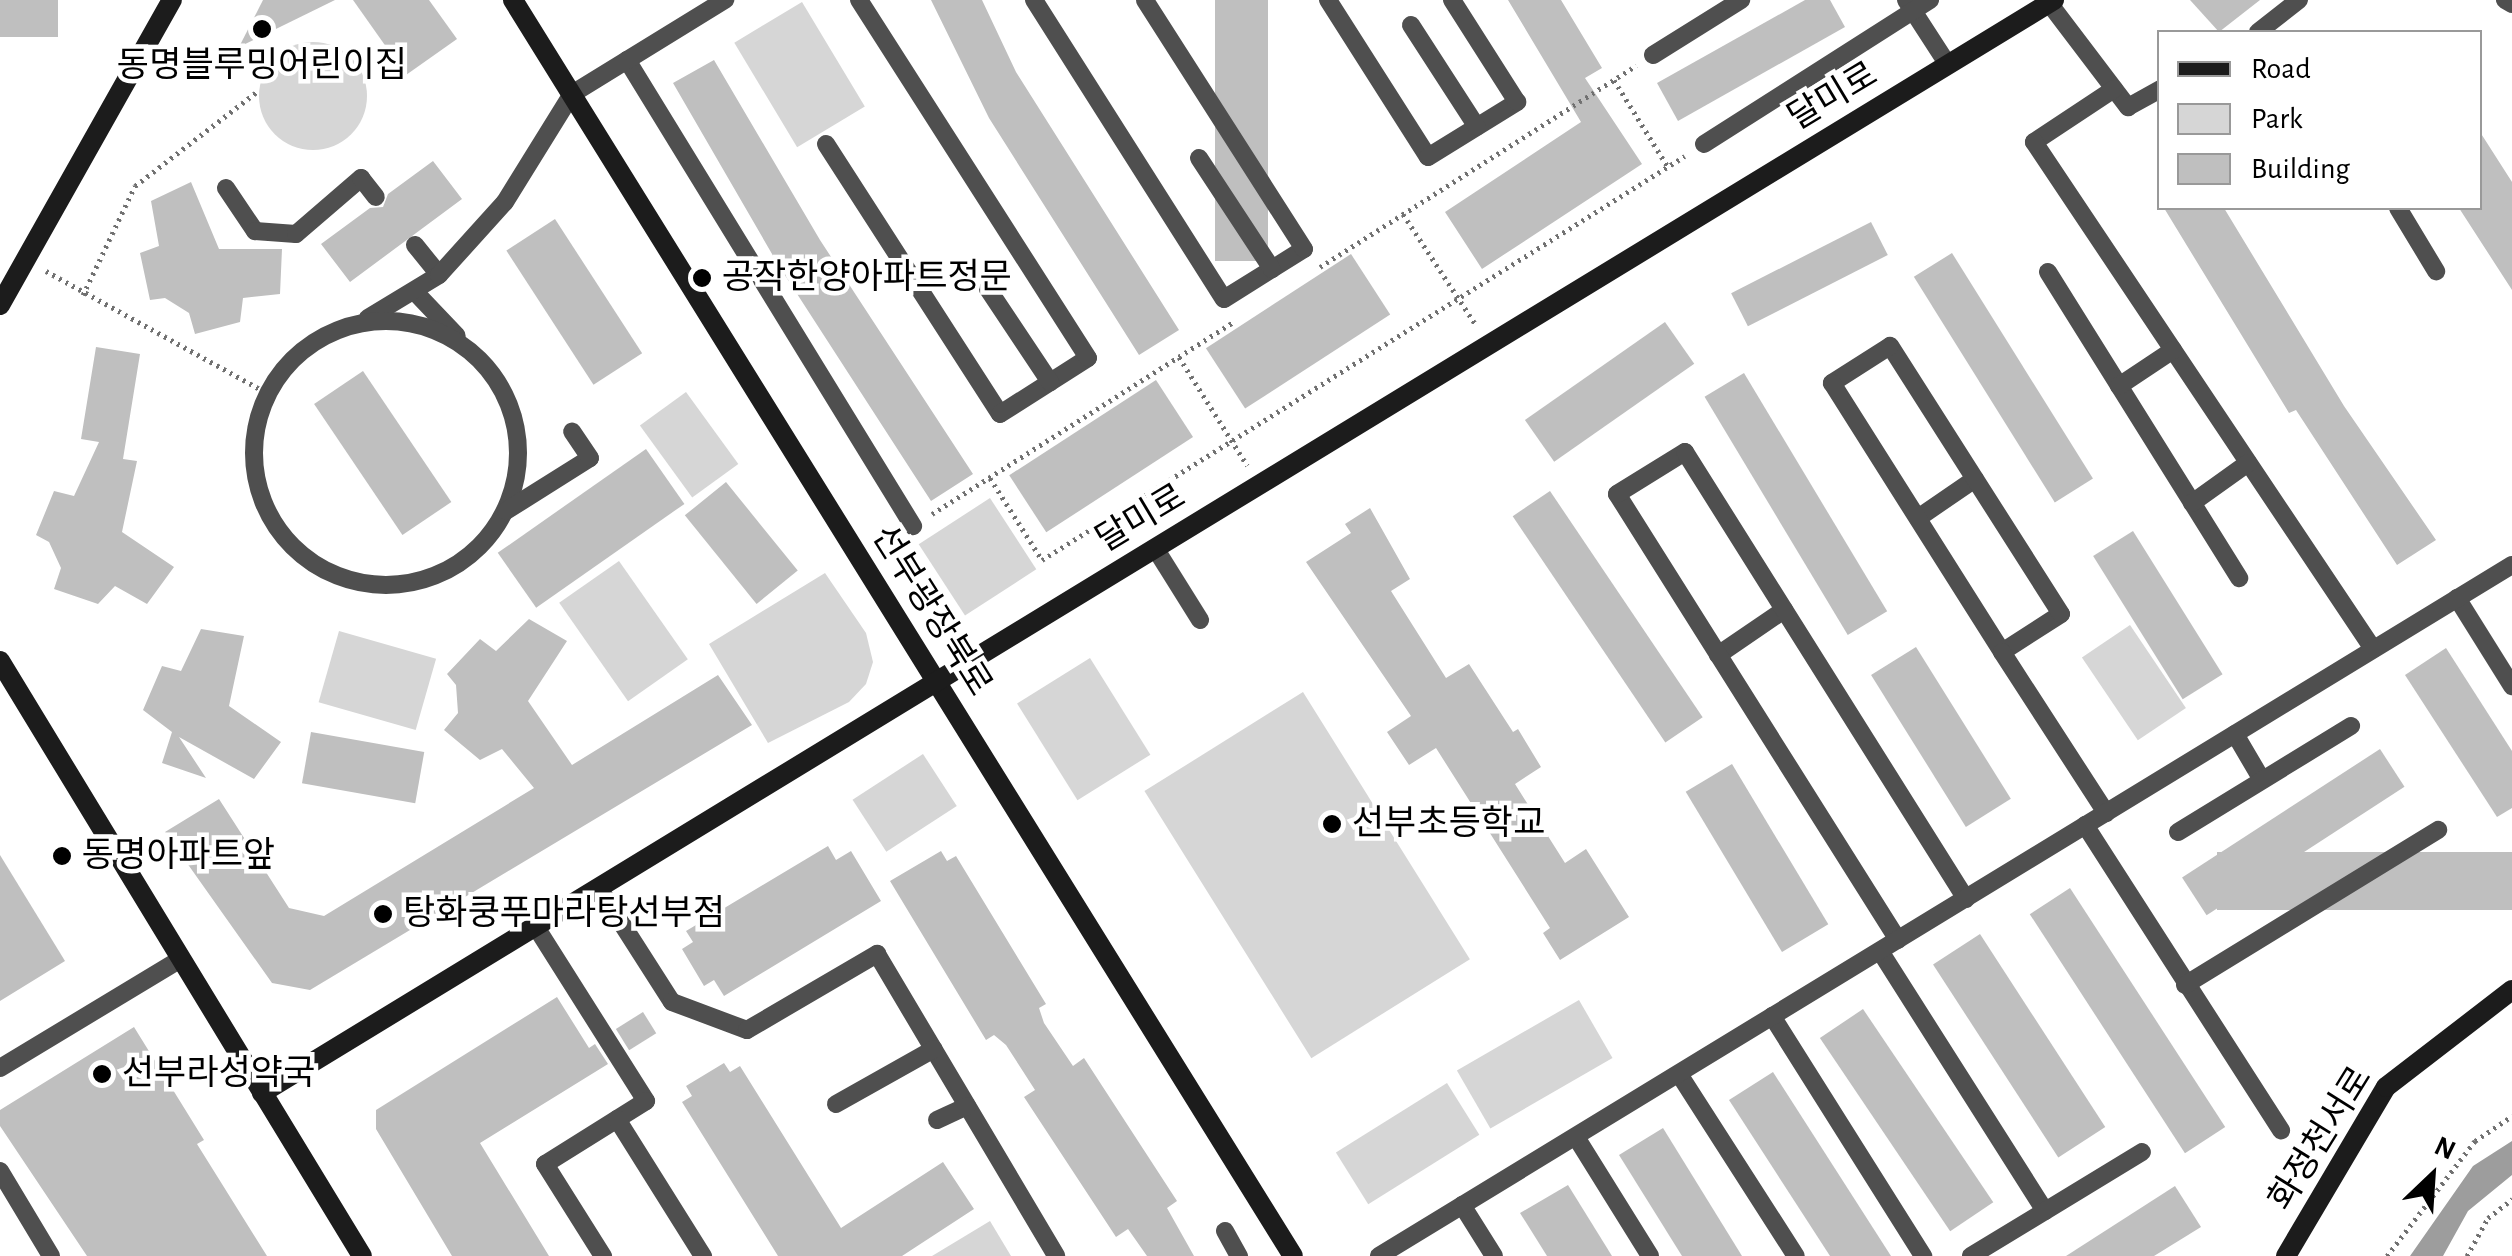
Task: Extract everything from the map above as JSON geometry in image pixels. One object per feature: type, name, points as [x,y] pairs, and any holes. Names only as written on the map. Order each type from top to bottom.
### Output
[{"type":"street","points":[[0,305],[172,0]]},
{"type":"street","name":"선부광장북로","points":[[513,0],[1293,1256]]},
{"type":"street","name":"달미로","points":[[262,1093],[2052,1]]},
{"type":"street","points":[[0,661],[362,1256]]},
{"type":"street","name":"화정천서로","points":[[2286,1256],[2386,1086],[2512,990]]},
{"type":"lane","points":[[416,293],[488,368],[508,400],[518,436],[517,474],[506,510],[482,544],[424,578],[369,584],[330,573],[295,550],[270,517],[255,478],[254,437],[267,393],[287,363],[320,337],[416,293],[438,276],[505,202],[572,94],[702,6],[725,0]]},
{"type":"lane","points":[[826,144],[1000,414],[1088,358],[859,0]]},
{"type":"lane","points":[[1034,0],[1224,299],[1304,249],[1145,0]]},
{"type":"lane","points":[[1328,0],[1428,157],[1516,102],[1452,0]]},
{"type":"lane","points":[[1654,56],[1741,0]]},
{"type":"lane","points":[[1704,144],[1909,6],[1930,0]]},
{"type":"lane","points":[[2288,25],[2298,0]]},
{"type":"lane","points":[[2505,0],[2512,4]]},
{"type":"lane","points":[[2052,1],[2128,107],[2157,91]]},
{"type":"lane","points":[[1909,6],[1948,65]]},
{"type":"lane","points":[[1412,26],[1477,127]]},
{"type":"lane","points":[[627,60],[913,526]]},
{"type":"lane","points":[[2114,88],[2034,142],[2373,649]]},
{"type":"lane","points":[[1199,158],[1272,269]]},
{"type":"lane","points":[[226,188],[255,232],[296,234],[360,178],[376,197]]},
{"type":"lane","points":[[2399,210],[2436,272]]},
{"type":"lane","points":[[415,245],[438,276]]},
{"type":"lane","points":[[2048,272],[2239,578]]},
{"type":"lane","points":[[988,289],[1050,382]]},
{"type":"lane","points":[[358,322],[429,327],[488,368]]},
{"type":"lane","points":[[2002,652],[2061,614],[1890,346],[1832,384],[2002,652],[2106,812]]},
{"type":"lane","points":[[2119,386],[2173,350]]},
{"type":"lane","points":[[506,510],[590,458],[572,431]]},
{"type":"lane","points":[[1898,940],[1617,494],[1685,452],[1966,899]]},
{"type":"lane","points":[[2192,503],[2248,463]]},
{"type":"lane","points":[[1918,518],[1975,480]]},
{"type":"lane","points":[[1155,548],[1200,620]]},
{"type":"lane","points":[[1379,1256],[2512,564]]},
{"type":"lane","points":[[2456,598],[2512,686]]},
{"type":"lane","points":[[1718,655],[1784,610]]},
{"type":"lane","points":[[2178,832],[2351,726]]},
{"type":"lane","points":[[2235,734],[2262,780]]},
{"type":"lane","points":[[2085,825],[2281,1130]]},
{"type":"lane","points":[[2185,985],[2438,830]]},
{"type":"lane","points":[[600,888],[672,1002],[748,1030],[876,954],[1056,1256]]},
{"type":"lane","points":[[536,927],[646,1101],[545,1164],[603,1256]]},
{"type":"lane","points":[[1880,951],[2045,1211]]},
{"type":"lane","points":[[0,1068],[181,958]]},
{"type":"lane","points":[[1772,1016],[1923,1256]]},
{"type":"lane","points":[[836,1104],[934,1049]]},
{"type":"lane","points":[[1679,1074],[1796,1256]]},
{"type":"lane","points":[[937,1120],[967,1106]]},
{"type":"lane","points":[[618,1119],[703,1256]]},
{"type":"lane","points":[[1576,1136],[1650,1256]]},
{"type":"lane","points":[[1970,1256],[2142,1152]]},
{"type":"lane","points":[[0,1170],[51,1256]]},
{"type":"lane","points":[[1462,1206],[1494,1256]]},
{"type":"lane","points":[[1224,1231],[1239,1256]]},
{"type":"path","points":[[1614,80],[1668,167]]},
{"type":"path","points":[[83,295],[135,186],[258,92]]},
{"type":"path","points":[[913,526],[990,478],[1042,560],[1704,144]]},
{"type":"path","points":[[1403,214],[1489,345]]},
{"type":"path","points":[[26,258],[83,295],[267,393]]},
{"type":"path","points":[[1179,357],[1232,441]]},
{"type":"path","points":[[2387,1256],[2475,1140],[2512,1116]]},
{"type":"path","points":[[2467,1256],[2488,1218],[2512,1199]]},
{"type":"green space","points":[[802,2],[865,107],[797,147],[734,43]]},
{"type":"green space","points":[[313,42],[334,46],[351,58],[363,75],[367,96],[363,117],[351,134],[334,146],[313,150],[292,146],[275,134],[263,117],[259,96],[263,75],[275,58],[292,46]]},
{"type":"green space","points":[[686,392],[738,464],[692,498],[640,426]]},
{"type":"green space","points":[[990,498],[1036,569],[965,616],[919,544]]},
{"type":"green space","points":[[619,561],[688,659],[628,701],[559,603]]},
{"type":"green space","points":[[825,573],[866,633],[873,662],[866,684],[849,702],[768,743],[709,644]]},
{"type":"green space","points":[[2130,625],[2186,708],[2138,740],[2082,657]]},
{"type":"green space","points":[[339,631],[436,659],[416,730],[319,702]]},
{"type":"green space","points":[[1090,658],[1150,755],[1077,800],[1017,704]]},
{"type":"green space","points":[[1303,692],[1470,959],[1311,1058],[1144,791]]},
{"type":"green space","points":[[923,754],[957,806],[886,852],[853,800]]},
{"type":"green space","points":[[1579,1000],[1612,1058],[1490,1129],[1457,1070]]},
{"type":"green space","points":[[1447,1083],[1479,1135],[1368,1204],[1336,1152]]},
{"type":"green space","points":[[990,1221],[1011,1256],[932,1256]]},
{"type":"shaded area","points":[[2512,1141],[2512,1175],[2468,1211],[2443,1256],[2410,1256],[2473,1166]]},
{"type":"building","points":[[0,0],[58,0],[58,37],[0,37]]},
{"type":"building","name":"동명블루밍어린이집","points":[[263,0],[335,0],[239,47]]},
{"type":"building","points":[[353,0],[429,0],[457,39],[406,75]]},
{"type":"building","points":[[931,0],[982,0],[1016,72],[1179,330],[1139,355],[989,118]]},
{"type":"building","points":[[1215,0],[1268,0],[1268,261],[1215,261]]},
{"type":"building","points":[[1508,0],[1561,0],[1602,68],[1585,78],[1642,164],[1482,269],[1445,212],[1581,122]]},
{"type":"building","points":[[1805,0],[1830,0],[1845,27],[1678,121],[1657,83]]},
{"type":"building","points":[[2190,0],[2260,0],[2222,30],[2217,30]]},
{"type":"building","points":[[714,60],[820,240],[973,474],[931,501],[779,266],[673,83]]},
{"type":"building","points":[[2482,135],[2512,182],[2512,290],[2460,210],[2482,210]]},
{"type":"building","points":[[433,161],[462,199],[350,282],[321,244],[370,208],[383,207],[388,194]]},
{"type":"building","points":[[191,182],[219,249],[282,249],[280,294],[243,298],[240,322],[195,334],[189,313],[165,298],[150,300],[140,253],[159,246],[151,201]]},
{"type":"building","points":[[2165,210],[2225,210],[2344,406],[2436,540],[2397,565],[2296,410],[2289,413]]},
{"type":"building","points":[[555,219],[642,353],[593,385],[506,251]]},
{"type":"building","points":[[1871,222],[1888,255],[1748,326],[1731,293]]},
{"type":"building","points":[[1952,253],[2093,479],[2055,502],[1914,277]]},
{"type":"building","points":[[1351,254],[1390,314],[1245,409],[1206,348]]},
{"type":"building","points":[[1665,322],[1694,364],[1554,462],[1525,420]]},
{"type":"building","points":[[96,347],[140,354],[123,459],[137,461],[122,532],[174,567],[147,604],[115,586],[98,604],[54,589],[61,568],[49,542],[36,535],[54,491],[74,496],[99,442],[81,439]]},
{"type":"building","points":[[363,371],[451,502],[402,535],[314,404]]},
{"type":"building","points":[[1744,373],[1887,611],[1848,635],[1705,397]]},
{"type":"building","points":[[1156,380],[1193,437],[1046,532],[1009,475]]},
{"type":"building","points":[[646,449],[684,504],[536,608],[498,553]]},
{"type":"building","points":[[726,482],[798,571],[757,604],[685,515]]},
{"type":"building","points":[[1550,491],[1703,717],[1665,742],[1513,516]]},
{"type":"building","points":[[1370,508],[1410,579],[1391,591],[1446,678],[1469,664],[1541,767],[1515,784],[1565,863],[1586,849],[1629,917],[1560,960],[1543,933],[1550,928],[1436,748],[1409,765],[1387,732],[1411,716],[1306,562],[1351,533],[1345,524]]},
{"type":"building","points":[[2133,531],[2223,674],[2183,699],[2093,556]]},
{"type":"building","points":[[529,619],[567,641],[528,701],[572,765],[718,675],[752,725],[310,990],[272,983],[165,832],[219,799],[289,908],[324,916],[534,788],[502,749],[480,760],[444,730],[458,713],[456,685],[447,674],[480,639],[496,651]]},
{"type":"building","points":[[201,629],[244,636],[229,706],[281,742],[254,779],[179,737],[206,778],[162,763],[172,732],[143,710],[162,666],[181,671]]},
{"type":"building","points":[[1916,647],[2011,799],[1966,827],[1871,675]]},
{"type":"building","points":[[2446,648],[2512,751],[2512,808],[2497,817],[2405,675]]},
{"type":"building","points":[[311,732],[424,752],[415,803],[302,783]]},
{"type":"building","points":[[2380,749],[2405,787],[2207,915],[2182,878]]},
{"type":"building","points":[[1732,764],[1828,924],[1782,952],[1686,792]]},
{"type":"building","points":[[828,846],[836,860],[851,851],[881,901],[724,996],[714,980],[704,986],[682,949],[693,942],[686,931]]},
{"type":"building","points":[[941,851],[947,861],[956,856],[1046,1004],[1039,1008],[1044,1023],[1073,1066],[1084,1058],[1177,1201],[1167,1208],[1194,1256],[1147,1256],[1128,1229],[1116,1237],[1024,1097],[1035,1090],[1006,1045],[994,1035],[986,1040],[890,881]]},
{"type":"building","points":[[2217,852],[2512,852],[2512,910],[2217,910]]},
{"type":"building","points":[[0,855],[65,961],[0,1001]]},
{"type":"building","points":[[2070,888],[2225,1127],[2185,1153],[2030,914]]},
{"type":"building","points":[[1980,934],[2105,1127],[2058,1157],[1933,964]]},
{"type":"building","points":[[557,997],[589,1048],[595,1044],[608,1064],[480,1143],[549,1256],[452,1256],[376,1129],[376,1110]]},
{"type":"building","points":[[1863,1009],[1993,1202],[1950,1231],[1820,1038]]},
{"type":"building","points":[[643,1012],[656,1033],[629,1050],[616,1029]]},
{"type":"building","points":[[134,1027],[204,1140],[197,1144],[267,1256],[87,1256],[0,1126],[0,1110]]},
{"type":"building","points":[[724,1063],[730,1072],[740,1066],[841,1228],[943,1162],[974,1209],[902,1256],[778,1256],[682,1102],[692,1096],[686,1086]]},
{"type":"building","points":[[1773,1072],[1891,1256],[1830,1256],[1729,1100]]},
{"type":"building","points":[[1663,1128],[1742,1256],[1682,1256],[1619,1155]]},
{"type":"building","points":[[1568,1185],[1612,1256],[1547,1256],[1520,1213]]},
{"type":"building","points":[[2175,1186],[2201,1227],[2154,1256],[2066,1256]]},
{"type":"place","name":"동명블루밍어린이집","points":[[262,29]]},
{"type":"place","name":"공작한양아파트정문","points":[[702,278]]},
{"type":"place","name":"선부초등학교","points":[[1332,824]]},
{"type":"place","name":"동명아파트앞","points":[[62,856]]},
{"type":"place","name":"탕화쿵푸마라탕선부점","points":[[383,914]]},
{"type":"place","name":"선부라성약국","points":[[102,1074]]}]
